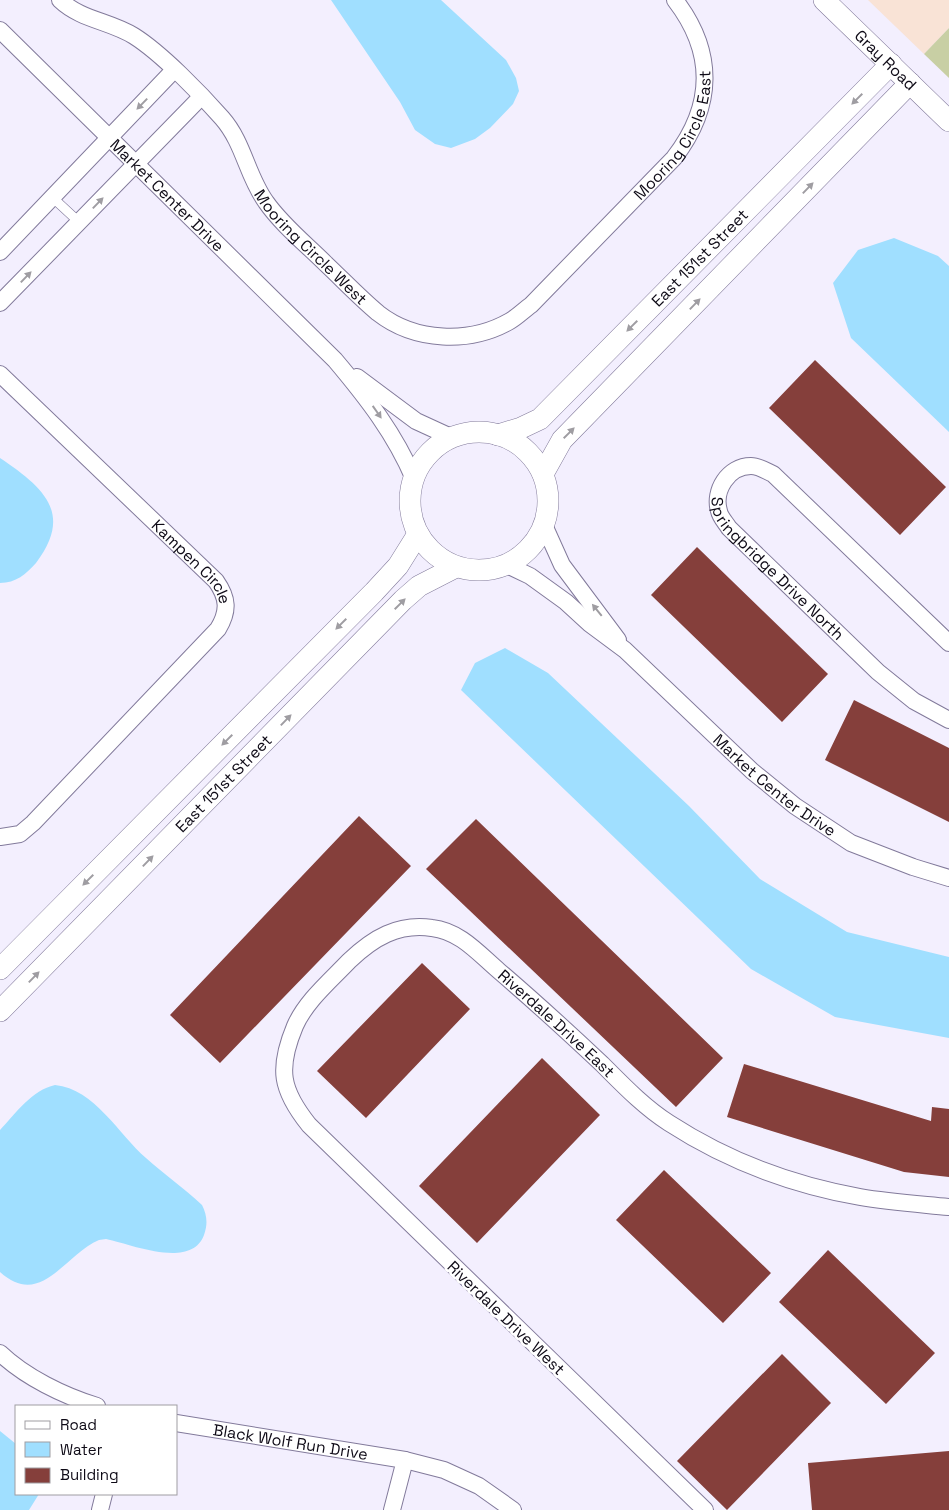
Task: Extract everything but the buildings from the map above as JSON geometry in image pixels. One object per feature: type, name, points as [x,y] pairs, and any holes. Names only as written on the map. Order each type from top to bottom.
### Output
[{"type":"street","name":"Mooring Circle West","points":[[60,0],[79,14],[133,35],[174,70],[223,119],[235,136],[256,185],[275,214],[380,314],[412,331],[430,336],[456,337],[483,333],[510,321],[531,305],[603,231]]},
{"type":"street","name":"Mooring Circle East","points":[[603,231],[674,158],[698,119],[704,92],[703,56],[694,29],[675,0]]},
{"type":"street","name":"Gray Road","points":[[824,0],[949,120]]},
{"type":"street","name":"Market Center Drive","points":[[0,30],[336,360],[416,421],[453,438]]},
{"type":"street","name":"East 151st Street","points":[[498,435],[521,428],[540,419],[891,64]]},
{"type":"street","points":[[0,252],[174,70]]},
{"type":"street","name":"East 151st Street","points":[[543,474],[562,440],[910,83]]},
{"type":"street","points":[[0,303],[201,97]]},
{"type":"street","name":"Market Center Drive","points":[[336,360],[397,441],[414,479]]},
{"type":"street","name":"Kampen Circle","points":[[0,374],[216,581],[223,590],[227,608],[218,629],[34,823],[20,834],[0,837]]},
{"type":"street","points":[[483,432],[498,435],[513,440],[525,449],[543,474],[549,500],[544,526],[530,549],[507,565],[491,570],[473,571],[456,567],[441,559],[428,548],[418,534],[412,517],[410,498],[414,479],[429,454],[453,438],[483,432]]},
{"type":"street","name":"Springbridge Drive North","points":[[949,643],[773,474],[750,466],[737,469],[726,478],[719,489],[717,500],[719,513],[729,528],[878,672],[914,701],[949,720]]},
{"type":"street","name":"Market Center Drive","points":[[544,526],[562,565],[625,650]]},
{"type":"street","name":"East 151st Street","points":[[0,969],[374,592],[398,566],[418,534]]},
{"type":"street","name":"Market Center Drive","points":[[507,565],[530,576],[625,650],[724,745],[796,806],[851,843],[913,867],[949,878]]},
{"type":"street","name":"East 151st Street","points":[[0,1011],[403,600],[419,586],[456,567]]},
{"type":"street","name":"Riverdale Drive East","points":[[309,1125],[293,1104],[284,1083],[290,1039],[296,1023],[324,987],[366,944],[385,933],[409,928],[433,928],[457,935],[538,1004],[644,1104],[669,1123],[701,1142],[763,1170],[832,1191],[862,1198],[949,1207]]},
{"type":"street","name":"Riverdale Drive West","points":[[309,1125],[705,1510]]},
{"type":"street","points":[[0,1353],[30,1375],[53,1388],[95,1405]]},
{"type":"street","name":"Black Wolf Run Drive","points":[[178,1423],[405,1460],[444,1470],[479,1486],[513,1510]]},
{"type":"street","points":[[392,1510],[405,1460]]},
{"type":"street","points":[[100,1510],[104,1495]]},
{"type":"lane","points":[[52,197],[79,222]]},
{"type":"shaded area","points":[[868,0],[949,0],[949,28],[924,54]]},
{"type":"green space","points":[[949,28],[949,78],[924,54]]},
{"type":"water","points":[[331,0],[441,0],[506,60],[516,78],[519,91],[513,104],[490,128],[475,139],[451,148],[435,144],[415,130],[400,102]]},
{"type":"water","points":[[894,238],[938,256],[949,266],[949,432],[851,338],[833,283],[858,250]]},
{"type":"water","points":[[0,458],[40,491],[53,515],[52,530],[47,545],[36,563],[20,577],[6,583],[0,583]]},
{"type":"water","points":[[505,648],[548,673],[689,806],[760,879],[847,932],[949,957],[949,1038],[835,1017],[751,969],[461,690],[475,663]]},
{"type":"water","points":[[55,1085],[69,1088],[94,1104],[146,1158],[202,1205],[206,1216],[206,1227],[204,1235],[197,1245],[187,1251],[174,1253],[145,1249],[106,1239],[99,1240],[86,1247],[52,1276],[40,1282],[28,1285],[15,1282],[0,1272],[0,1130],[32,1097]]},
{"type":"water","points":[[0,1431],[15,1443],[15,1495],[38,1495],[29,1510],[0,1510]]}]
